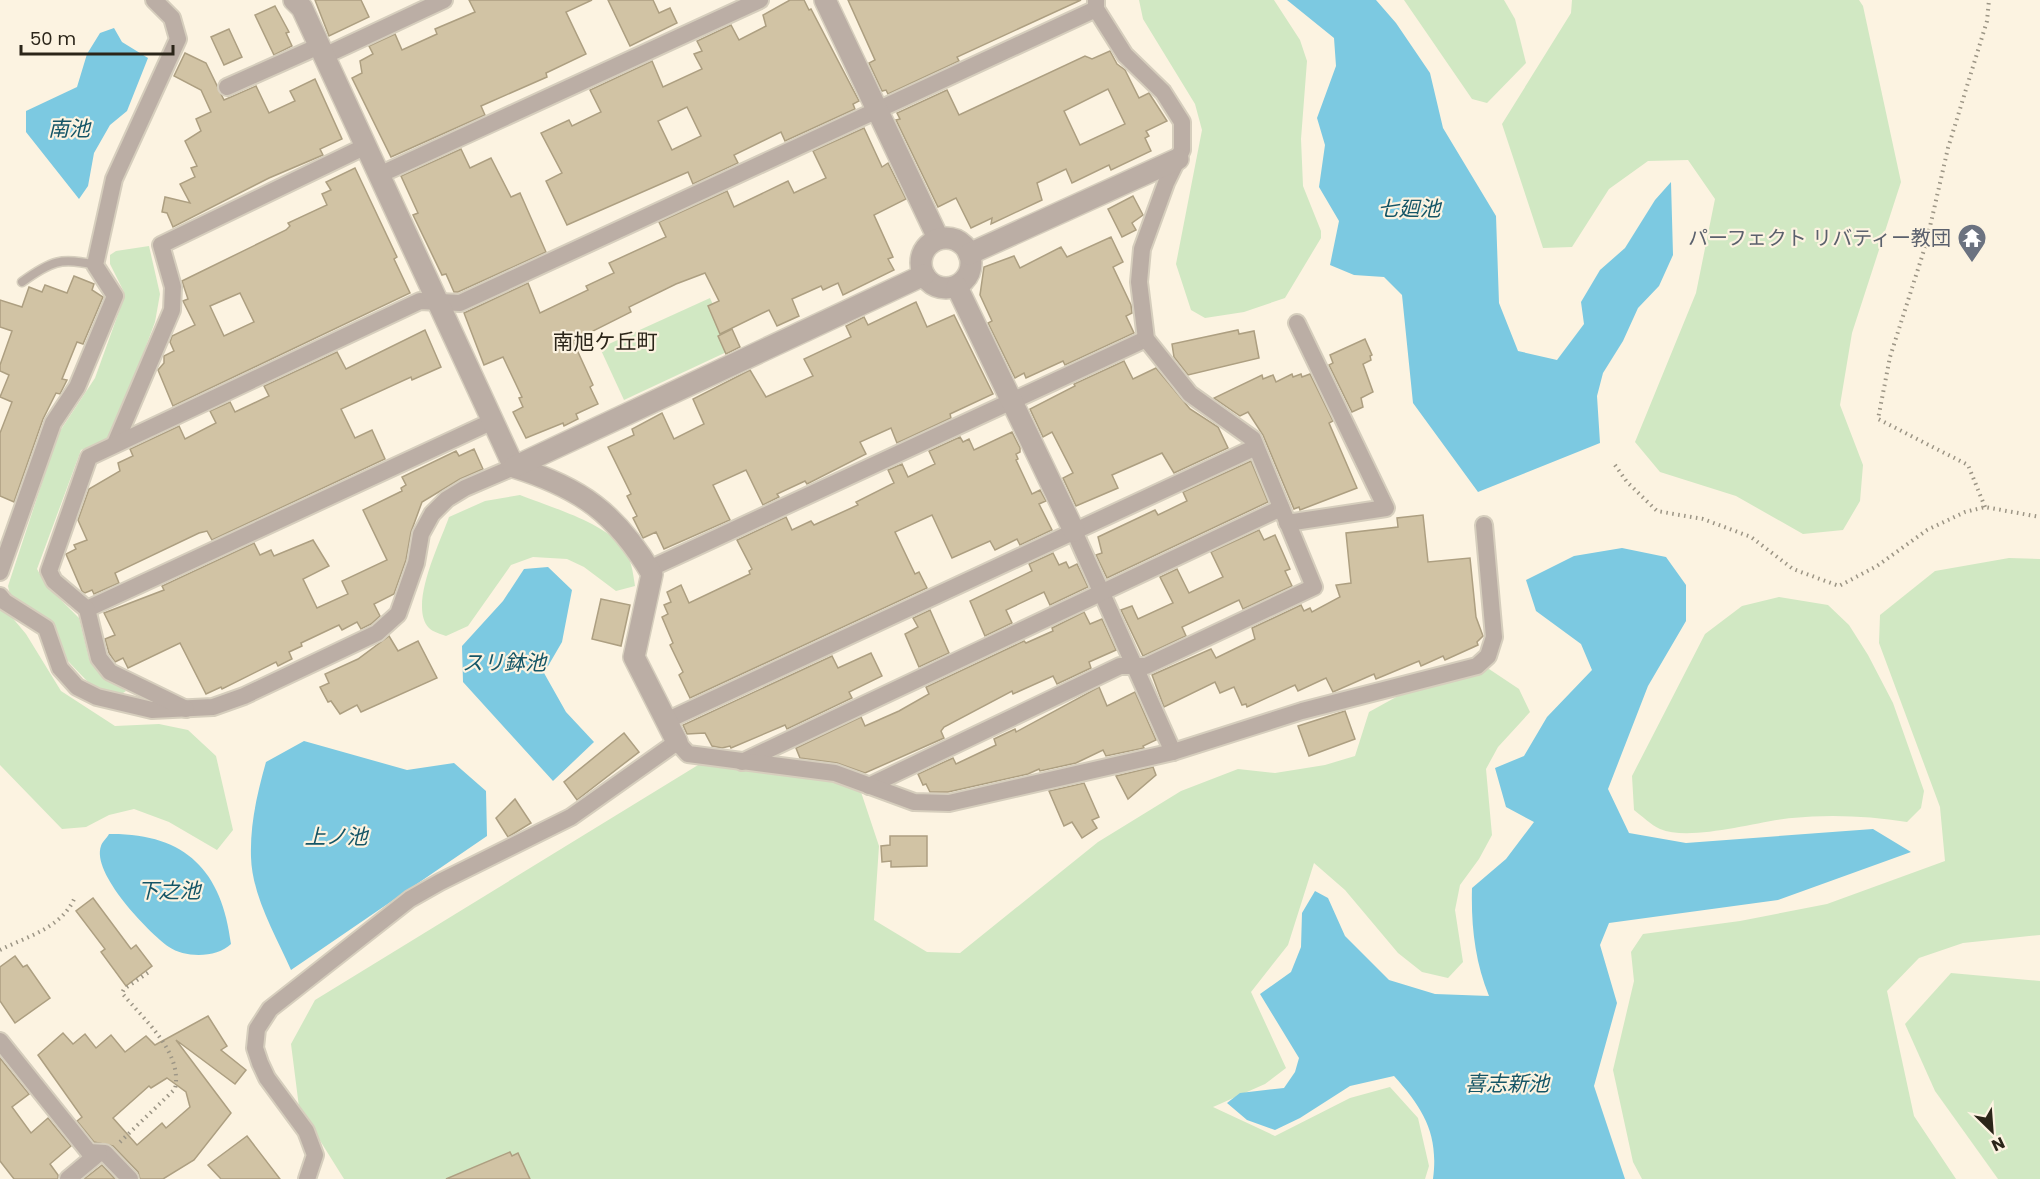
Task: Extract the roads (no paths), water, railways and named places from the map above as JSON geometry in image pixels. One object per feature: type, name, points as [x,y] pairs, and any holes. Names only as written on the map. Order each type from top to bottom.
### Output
[{"type":"street","points":[[0,572],[53,423],[77,387],[115,296],[95,265],[114,179],[178,39],[172,18],[154,0]]},
{"type":"street","points":[[294,0],[302,8],[514,467],[551,479],[603,510],[631,540],[652,574],[634,657],[677,742],[688,754],[835,773],[914,802],[949,803],[1173,752],[1302,711],[1477,666],[1488,656],[1494,638],[1484,525]]},
{"type":"street","points":[[227,87],[444,0]]},
{"type":"street","points":[[379,175],[760,0]]},
{"type":"street","points":[[825,0],[938,238]]},
{"type":"street","points":[[186,709],[110,672],[99,658],[87,609],[54,581],[49,571],[89,457],[420,301],[460,303],[877,110],[1096,4],[1125,55],[1163,92],[1182,122],[1182,150],[1142,249],[1139,282],[1146,339],[1190,394],[1253,439],[1314,587],[1146,666],[1120,666],[869,786]]},
{"type":"street","points":[[115,444],[172,310],[173,287],[161,245],[366,146]]},
{"type":"street","points":[[969,254],[1178,159]]},
{"type":"street","points":[[938,238],[956,241],[964,246],[969,254],[969,272],[964,282],[957,287],[938,287],[924,275],[923,255],[929,245],[938,238]]},
{"type":"street","points":[[0,596],[5,602],[46,627],[60,668],[77,687],[97,697],[124,706],[152,710],[213,706],[244,696],[377,633],[398,614],[416,563],[421,534],[432,514],[465,488],[924,275]]},
{"type":"street","points":[[957,287],[1074,531],[1173,752]]},
{"type":"street","points":[[741,762],[1102,592],[1284,515],[1386,508],[1297,323]]},
{"type":"street","points":[[649,569],[1146,339]]},
{"type":"street","points":[[87,609],[493,421]]},
{"type":"street","points":[[666,720],[1256,447]]},
{"type":"street","points":[[307,1179],[315,1155],[309,1139],[267,1078],[255,1048],[257,1029],[270,1009],[410,900],[440,882],[571,817],[677,742]]},
{"type":"street","points":[[0,1041],[89,1152],[102,1153],[130,1179]]},
{"type":"street","points":[[68,1179],[102,1153]]},
{"type":"lane","points":[[22,282],[39,271],[68,259],[95,265]]},
{"type":"water","name":"七廻池","points":[[1287,0],[1376,0],[1396,23],[1430,73],[1443,128],[1496,216],[1499,303],[1518,351],[1557,360],[1584,324],[1581,302],[1600,270],[1625,248],[1655,200],[1671,182],[1673,255],[1659,286],[1638,308],[1623,341],[1603,373],[1597,396],[1600,443],[1478,492],[1413,403],[1402,295],[1384,277],[1354,275],[1330,265],[1339,221],[1319,187],[1325,145],[1317,118],[1336,66],[1334,38]]},
{"type":"water","name":"南池","points":[[114,28],[122,42],[148,58],[127,111],[110,125],[94,153],[88,186],[79,199],[26,132],[26,111],[77,87],[87,54],[100,33]]},
{"type":"water","name":"喜志新池","points":[[1622,548],[1666,557],[1686,585],[1686,621],[1648,686],[1608,789],[1629,833],[1686,843],[1873,829],[1911,852],[1778,900],[1609,923],[1600,945],[1617,1003],[1594,1086],[1625,1179],[1433,1179],[1434,1148],[1427,1123],[1413,1099],[1394,1076],[1350,1086],[1300,1118],[1275,1130],[1247,1120],[1227,1103],[1240,1093],[1284,1088],[1295,1072],[1299,1058],[1260,994],[1291,972],[1301,947],[1302,913],[1315,891],[1328,898],[1345,936],[1389,980],[1435,994],[1489,996],[1480,970],[1475,944],[1472,888],[1506,859],[1534,822],[1506,807],[1495,768],[1524,756],[1547,717],[1592,670],[1581,644],[1536,611],[1526,580],[1574,556]]},
{"type":"water","name":"スリ鉢池","points":[[548,567],[572,590],[562,642],[544,673],[566,712],[594,742],[553,781],[463,682],[462,646],[503,601],[524,569]]},
{"type":"water","name":"上ノ池","points":[[304,741],[407,770],[454,763],[486,791],[487,836],[291,970],[260,901],[252,872],[252,833],[257,797],[266,762]]},
{"type":"water","name":"下之池","points":[[109,834],[136,835],[159,840],[179,849],[195,861],[208,876],[219,895],[231,944],[218,952],[192,955],[169,947],[148,929],[123,901],[104,871],[100,857],[101,846]]},
{"type":"place","name":"パーフェクト リバティー教団","points":[[1972,264]]},
{"type":"district","name":"南旭ケ丘町","points":[[605,342]]}]
